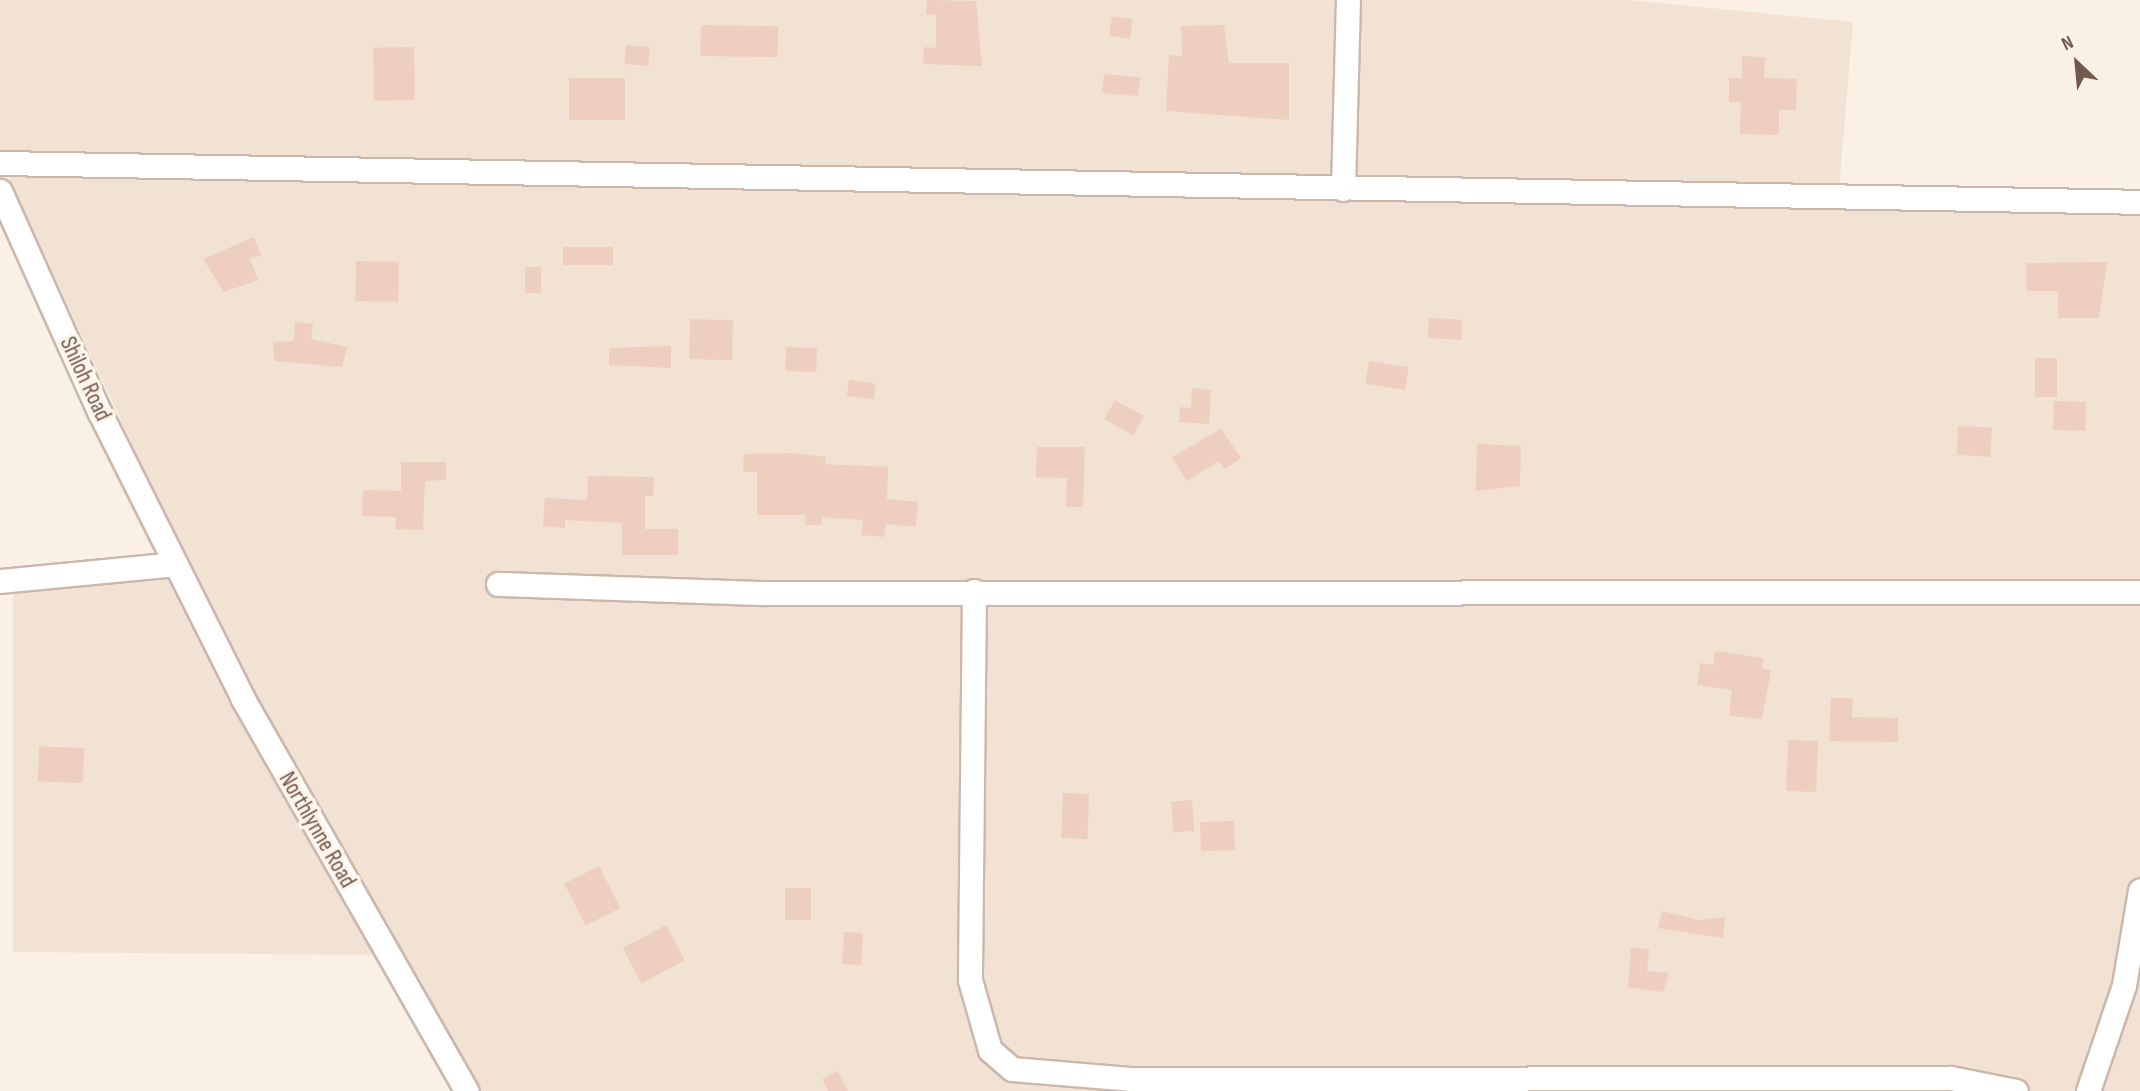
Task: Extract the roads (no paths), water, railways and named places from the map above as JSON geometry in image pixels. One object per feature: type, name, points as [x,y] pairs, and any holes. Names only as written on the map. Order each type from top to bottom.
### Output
[{"type":"street","points":[[1343,189],[1348,0]]},
{"type":"street","points":[[0,163],[2140,202]]},
{"type":"street","name":"Shiloh Road","points":[[0,191],[175,564]]},
{"type":"street","points":[[0,581],[175,564]]},
{"type":"street","name":"Northlynne Road","points":[[175,564],[243,699],[467,1091]]},
{"type":"street","points":[[498,584],[762,593],[2140,592]]},
{"type":"street","points":[[974,591],[970,980],[990,1050],[1012,1069],[1130,1079],[1951,1078],[2016,1091]]},
{"type":"street","points":[[2088,1091],[2124,985],[2140,890]]}]
